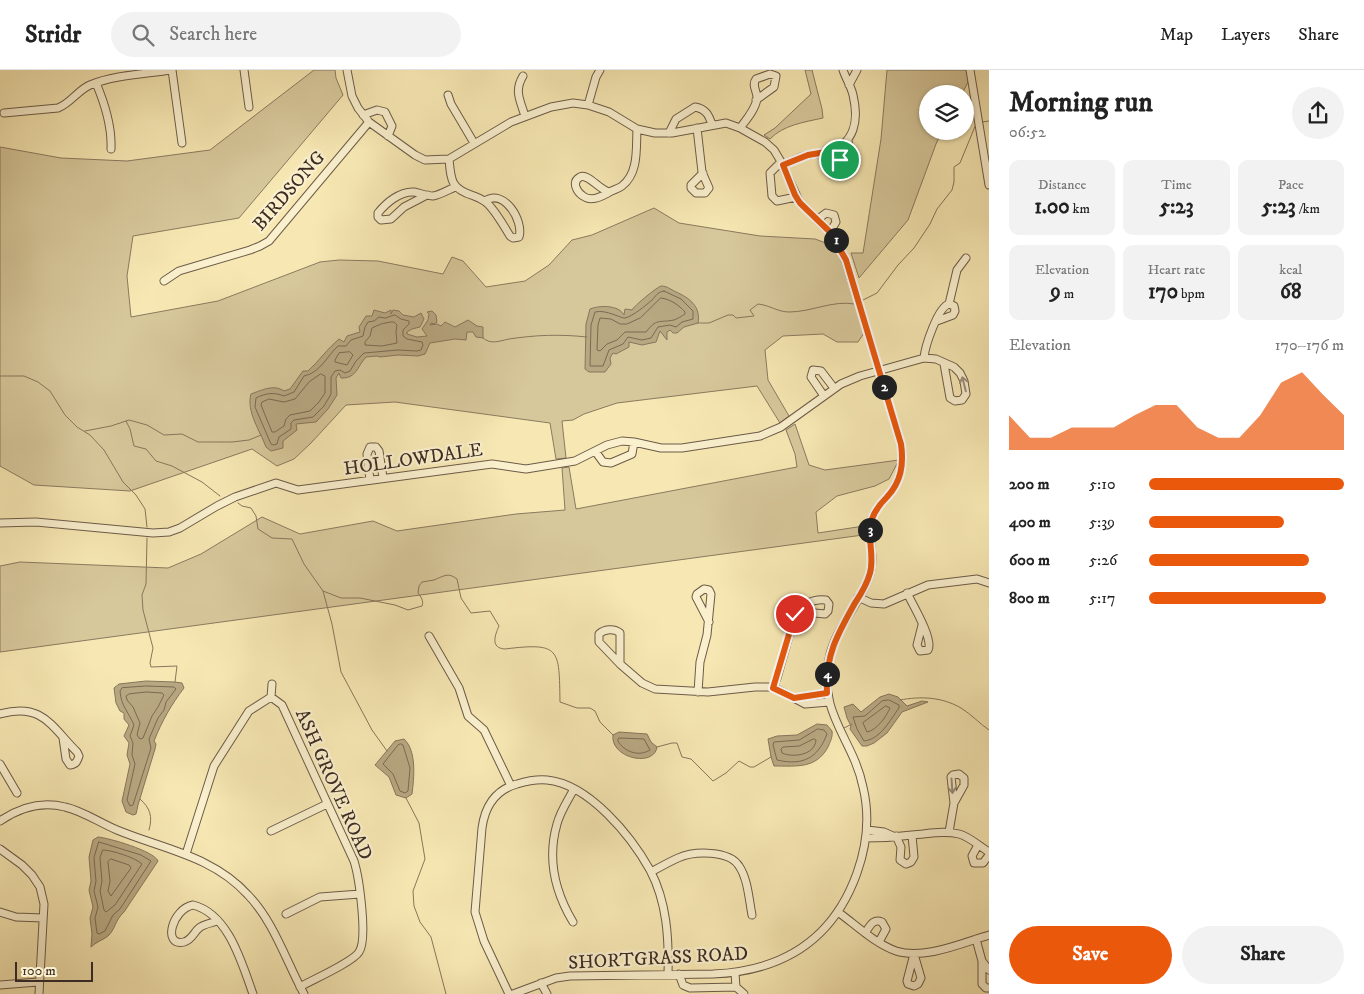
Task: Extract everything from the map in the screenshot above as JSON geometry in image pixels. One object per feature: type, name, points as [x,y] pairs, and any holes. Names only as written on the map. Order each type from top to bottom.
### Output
[{"type":"street","points":[[4,113],[58,108],[71,101],[83,89],[96,83],[110,79],[172,70],[182,143]]},
{"type":"street","points":[[244,70],[249,107]]},
{"type":"street","points":[[347,70],[352,96],[369,122],[425,160],[449,159],[455,188],[488,203],[510,236],[513,238],[519,237],[519,223],[502,198],[493,197],[485,201]]},
{"type":"street","points":[[588,105],[596,77],[600,70]]},
{"type":"street","points":[[826,152],[837,159],[845,157],[848,152],[848,139],[856,122],[856,109],[843,70]]},
{"type":"street","points":[[849,85],[857,70]]},
{"type":"street","points":[[970,70],[989,185]]},
{"type":"street","points":[[523,76],[517,86],[525,116]]},
{"type":"street","points":[[96,83],[108,118],[111,137],[110,150]]},
{"type":"street","points":[[448,95],[451,104],[474,143]]},
{"type":"street","points":[[740,128],[755,106],[756,100]]},
{"type":"street","name":"SHORTGRASS ROAD","points":[[449,159],[474,143],[525,116],[563,104],[588,105],[609,112],[637,129],[655,133],[670,133],[726,123],[740,128],[765,142],[774,150],[782,164],[796,197],[830,232],[841,249],[851,272],[901,444],[902,464],[898,481],[871,520],[872,566],[866,583],[833,644],[827,668],[828,702],[835,721],[854,757],[866,802],[866,834],[860,864],[849,895],[838,912],[830,923],[795,952],[756,968],[735,973],[570,976],[541,983],[513,994]]},
{"type":"street","points":[[670,133],[676,119],[695,107],[705,111],[712,125]]},
{"type":"street","points":[[363,115],[377,110],[385,112],[392,126],[388,136]]},
{"type":"street","name":"BIRDSONG","points":[[164,281],[179,271],[250,250],[269,241],[369,122]]},
{"type":"street","points":[[697,128],[703,173]]},
{"type":"street","points":[[609,192],[597,187],[587,177],[582,176],[578,178],[576,183],[577,191],[590,199],[603,196],[621,187],[634,170],[637,129]]},
{"type":"street","points":[[796,197],[777,201],[772,196],[770,173],[782,164],[808,155],[835,149],[848,139]]},
{"type":"street","points":[[427,195],[404,207],[391,219],[381,220],[378,217],[382,207],[391,200],[406,193],[412,192],[433,196],[455,188]]},
{"type":"street","points":[[817,220],[826,213],[834,215],[836,222],[830,232]]},
{"type":"street","points":[[949,304],[957,270],[966,258]]},
{"type":"street","points":[[937,321],[955,313],[954,306],[949,304],[943,306],[927,339],[924,358],[936,359],[954,367],[962,377],[966,394],[962,400],[955,401],[950,398],[944,364]]},
{"type":"street","name":"HOLLOWDALE","points":[[0,523],[36,522],[153,533],[169,532],[180,528],[235,497],[276,483],[298,490],[492,464],[526,469],[575,461],[607,445],[622,441],[662,448],[682,448],[760,436],[782,427],[834,388],[850,380],[924,358]]},
{"type":"street","points":[[824,396],[811,377],[813,370],[821,371],[834,388]]},
{"type":"street","points":[[595,451],[603,462],[611,463],[632,454],[634,442]]},
{"type":"street","points":[[370,480],[367,454],[370,447],[376,447],[379,451],[383,478]]},
{"type":"street","points":[[858,597],[870,604],[879,605],[889,603],[922,587],[934,584],[968,579],[988,581]]},
{"type":"street","points":[[907,594],[922,625]]},
{"type":"street","points":[[773,688],[795,614]]},
{"type":"street","points":[[698,692],[700,662],[708,635],[708,622]]},
{"type":"street","points":[[620,664],[620,632],[614,629],[602,632],[599,634],[599,642],[620,664],[642,683],[655,689],[718,692],[755,687],[773,688],[805,704],[828,702]]},
{"type":"street","points":[[429,636],[460,688],[468,716],[484,730],[511,786]]},
{"type":"street","name":"ASH GROVE ROAD","points":[[272,684],[271,697],[282,705],[358,872],[363,938],[359,953],[300,987]]},
{"type":"street","points":[[794,698],[827,693]]},
{"type":"street","points":[[186,854],[214,766],[249,710],[271,697]]},
{"type":"street","points":[[0,714],[11,711],[37,713],[46,718],[63,738]]},
{"type":"street","points":[[0,764],[17,793]]},
{"type":"street","points":[[509,994],[484,941],[476,912],[475,896],[483,816],[494,797],[511,786],[535,780],[557,782],[574,789],[603,809],[631,839],[651,872],[660,896],[668,935],[668,974]]},
{"type":"street","points":[[573,922],[557,890],[552,854],[557,824],[574,789]]},
{"type":"street","points":[[949,832],[954,803]]},
{"type":"street","points":[[271,831],[327,804]]},
{"type":"street","points":[[0,821],[23,808],[64,806],[117,830],[186,854],[222,871],[236,882],[258,907],[304,994]]},
{"type":"street","points":[[866,834],[884,838],[934,832],[960,834],[978,845],[989,853],[982,863],[974,863],[972,856],[978,845]]},
{"type":"street","points":[[894,836],[901,847],[900,860],[906,864],[911,862],[914,857],[912,835]]},
{"type":"street","points":[[0,849],[22,865],[40,887],[44,904],[38,982],[39,994]]},
{"type":"street","points":[[651,872],[679,857],[711,853],[722,854],[735,860],[741,868],[752,915]]},
{"type":"street","points":[[286,914],[320,898],[360,894]]},
{"type":"street","points":[[217,922],[199,927],[184,942],[178,942],[173,939],[171,933],[173,922],[182,909],[193,905],[204,910],[217,922],[227,932],[236,948],[253,994]]},
{"type":"street","points":[[0,912],[16,917],[43,918]]},
{"type":"street","points":[[838,912],[879,942],[895,950],[914,954],[989,935]]},
{"type":"street","points":[[865,933],[874,922],[878,920],[882,922],[886,929],[879,942]]},
{"type":"street","points":[[976,939],[982,961],[982,984],[989,988]]},
{"type":"street","points":[[982,961],[989,970]]},
{"type":"street","points":[[735,973],[736,987]]},
{"type":"street","points":[[679,974],[682,985],[690,988],[736,987],[744,994]]},
{"type":"street","points":[[0,985],[38,982]]},
{"type":"street","points":[[541,983],[547,994]]},
{"type":"shaded area","points":[[314,70],[335,70],[343,95],[239,218],[133,236],[127,276],[131,317],[218,301],[320,262],[339,260],[378,261],[443,274],[452,257],[463,261],[486,287],[525,281],[549,265],[572,240],[592,235],[654,208],[679,223],[760,236],[815,239],[834,246],[842,263],[864,333],[858,342],[837,342],[823,334],[783,336],[765,350],[768,380],[789,416],[780,423],[757,386],[617,403],[584,414],[573,420],[562,421],[566,458],[556,459],[550,423],[395,402],[346,405],[294,459],[277,466],[252,449],[130,491],[34,485],[0,466],[0,147],[61,158],[127,161],[210,150]]},
{"type":"shaded area","points":[[805,70],[812,70],[823,118],[788,127],[770,139],[764,135],[775,128],[811,94]]},
{"type":"shaded area","points":[[887,70],[968,70],[969,80],[966,85],[919,85],[919,140],[938,140],[908,220],[859,278],[851,253],[863,253],[881,139]]},
{"type":"shaded area","points":[[795,424],[809,465],[825,470],[899,460],[889,479],[875,486],[837,496],[816,512],[818,533],[864,526],[863,535],[0,652],[0,566],[20,562],[168,568],[201,554],[262,517],[300,534],[373,521],[397,531],[516,514],[565,510],[562,468],[569,467],[576,509],[797,467],[795,454],[786,430]]},
{"type":"water","points":[[661,286],[669,288],[690,300],[698,312],[698,323],[684,327],[677,333],[673,333],[670,330],[667,332],[667,340],[660,331],[656,342],[642,345],[629,342],[629,347],[616,354],[613,353],[610,358],[611,364],[605,372],[589,372],[585,369],[586,324],[590,309],[609,307],[618,309],[624,315],[625,309],[632,310]]},
{"type":"water","points":[[374,310],[385,313],[391,310],[391,314],[393,310],[399,311],[403,315],[414,317],[421,313],[424,319],[420,327],[407,332],[407,334],[417,337],[427,336],[422,329],[428,320],[429,314],[427,312],[432,311],[436,315],[437,322],[430,325],[437,324],[441,326],[445,322],[455,327],[468,320],[477,326],[483,327],[483,338],[476,337],[473,332],[467,332],[466,340],[455,339],[430,343],[425,354],[418,356],[366,357],[356,372],[350,377],[341,378],[339,373],[336,378],[337,395],[316,422],[296,424],[297,430],[283,441],[283,448],[271,451],[266,447],[254,421],[250,407],[251,394],[264,389],[276,388],[284,391],[290,389],[303,371],[308,371],[339,339],[344,342],[347,336],[360,332],[359,327],[366,316],[372,316]]},
{"type":"water","points":[[146,681],[182,683],[184,688],[167,713],[154,741],[156,744],[155,749],[136,814],[133,815],[126,812],[122,801],[130,764],[127,755],[129,743],[124,736],[129,725],[124,719],[124,713],[120,711],[116,703],[114,688],[119,684]]},
{"type":"water","points":[[889,694],[898,697],[907,706],[922,701],[928,702],[902,712],[887,733],[874,743],[862,746],[850,729],[851,726],[844,707],[853,704],[861,712],[880,697]]},
{"type":"water","points":[[817,724],[827,725],[832,731],[828,747],[818,759],[805,765],[774,766],[768,739],[777,736],[797,735]]},
{"type":"water","points":[[619,732],[647,734],[651,742],[657,747],[654,753],[648,757],[633,758],[618,750],[614,743],[613,735]]},
{"type":"water","points":[[404,739],[411,750],[414,765],[412,794],[406,798],[396,795],[389,777],[375,765],[395,741]]},
{"type":"water","points":[[98,837],[121,842],[140,849],[155,857],[158,861],[110,934],[91,947],[90,918],[93,907],[89,890],[91,881],[89,857],[93,840]]},
{"type":"waterway","points":[[982,122],[989,121]]},
{"type":"waterway","points":[[863,300],[877,293],[898,265],[914,248],[930,224],[937,209],[952,190],[954,167],[960,163],[976,124]]},
{"type":"waterway","points":[[698,323],[709,323],[728,315],[733,315],[736,318],[754,316],[750,310],[758,304],[789,312],[838,304],[855,304]]},
{"type":"waterway","points":[[483,338],[492,342],[538,336],[567,335],[587,337]]},
{"type":"waterway","points":[[0,376],[24,376],[38,382],[50,391],[65,415],[77,427],[90,435],[104,450],[123,482],[136,495],[145,509],[147,527]]},
{"type":"waterway","points":[[85,431],[129,420],[147,425],[164,435],[182,434],[198,442],[232,442],[249,440],[261,435]]},
{"type":"waterway","points":[[126,421],[134,446],[146,449],[156,461],[172,466],[202,482],[220,496]]},
{"type":"waterway","points":[[238,503],[251,508],[256,516],[258,529],[272,538],[292,539],[304,564],[323,591],[332,624],[341,672],[372,730],[387,751]]},
{"type":"waterway","points":[[147,538],[146,584],[142,595],[143,610],[153,648],[150,663],[151,667],[177,666],[175,682]]},
{"type":"waterway","points":[[323,591],[341,598],[360,598],[395,605],[408,610],[422,606],[423,604],[418,593],[422,582],[446,575],[454,577],[457,579],[461,598],[471,613],[490,611],[499,626],[495,637],[495,644],[497,646],[505,649],[537,647],[547,649],[553,653],[559,670],[560,702],[577,708],[590,708],[595,711],[600,722],[613,735]]},
{"type":"waterway","points":[[900,700],[924,698],[954,704],[965,710],[989,730]]},
{"type":"waterway","points":[[842,729],[852,724]]},
{"type":"waterway","points":[[657,747],[677,743],[682,757],[691,759],[713,781],[726,773],[739,761],[754,767],[771,757]]},
{"type":"waterway","points":[[406,798],[419,823],[425,859],[413,891],[414,906],[420,922],[431,937],[446,994]]},
{"type":"waterway","points":[[140,799],[150,813],[149,830]]},
{"type":"route","points":[[795,614],[773,688],[794,698],[827,693],[827,668],[833,644],[870,574],[872,566],[871,520],[874,512],[898,481],[903,456],[851,272],[836,240],[800,203],[783,165],[808,155],[826,152],[832,158],[840,160]]}]
